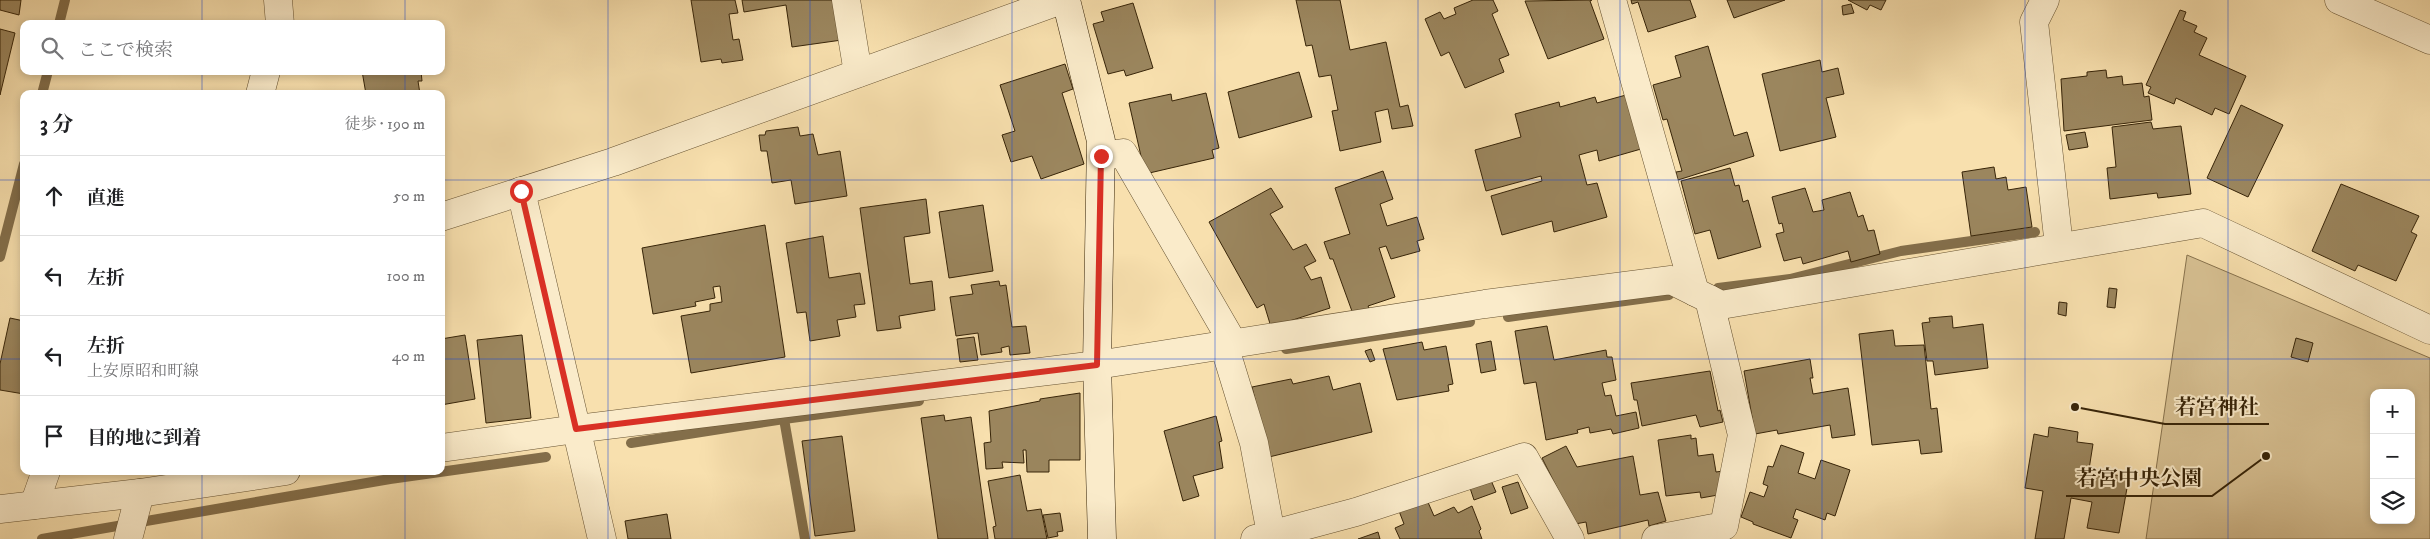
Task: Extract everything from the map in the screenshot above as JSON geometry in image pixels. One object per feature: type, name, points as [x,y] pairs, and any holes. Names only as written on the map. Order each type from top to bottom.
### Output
[{"type":"street","points":[[278,0],[280,20]]},
{"type":"street","points":[[846,0],[858,73]]},
{"type":"street","points":[[445,216],[613,162],[1061,0]]},
{"type":"street","points":[[1066,0],[1101,140],[1097,365],[1102,539]]},
{"type":"street","points":[[1612,0],[1702,295],[1742,435],[1724,526],[1656,539]]},
{"type":"street","points":[[2045,0],[2034,22],[2059,246]]},
{"type":"street","points":[[2338,0],[2430,40]]},
{"type":"street","points":[[261,90],[265,75]]},
{"type":"street","points":[[1101,156],[1123,154],[1229,344],[1254,443],[1263,537],[1316,531],[1356,512],[1524,457],[1570,539]]},
{"type":"street","points":[[521,191],[602,539]]},
{"type":"street","points":[[445,447],[576,429],[1097,365],[1486,304],[1671,280],[1721,305],[2203,223],[2430,330]]},
{"type":"street","points":[[34,505],[45,475]]},
{"type":"street","points":[[0,509],[34,505],[138,500],[266,475]]},
{"type":"street","points":[[128,539],[138,500]]},
{"type":"shaded area","points":[[2187,255],[2430,358],[2430,539],[2146,539]]},
{"type":"building","points":[[0,0],[21,0],[19,15],[0,10]]},
{"type":"building","points":[[691,0],[735,0],[738,13],[729,14],[733,40],[739,39],[743,60],[722,63],[721,59],[701,62]]},
{"type":"building","points":[[742,0],[843,0],[849,39],[792,47],[786,5],[744,12]]},
{"type":"building","points":[[1296,0],[1340,0],[1350,50],[1386,42],[1400,107],[1408,105],[1413,126],[1392,129],[1388,109],[1375,112],[1381,142],[1340,151],[1332,111],[1338,110],[1331,75],[1319,77],[1312,45],[1306,46]]},
{"type":"building","points":[[1473,0],[1493,0],[1498,11],[1492,14],[1509,55],[1499,59],[1504,72],[1465,88],[1449,52],[1441,56],[1425,19],[1440,12],[1444,19],[1456,14],[1454,8]]},
{"type":"building","points":[[1592,0],[1590,1],[1604,39],[1548,59],[1525,1]]},
{"type":"building","points":[[1631,0],[1690,0],[1696,17],[1648,32],[1638,2],[1632,4]]},
{"type":"building","points":[[1727,0],[1785,0],[1734,18]]},
{"type":"building","points":[[1848,0],[1886,0],[1881,10],[1870,5],[1867,10]]},
{"type":"building","points":[[1133,3],[1153,68],[1126,76],[1124,70],[1108,74],[1093,24],[1104,21],[1101,12]]},
{"type":"building","points":[[1851,4],[1854,13],[1843,15],[1842,6]]},
{"type":"building","points":[[2180,10],[2186,12],[2183,20],[2197,26],[2194,32],[2207,38],[2199,55],[2246,76],[2229,114],[2215,108],[2212,115],[2176,98],[2174,104],[2148,93],[2151,87],[2146,85]]},
{"type":"building","points":[[0,29],[15,33],[0,95]]},
{"type":"building","points":[[1708,46],[1734,136],[1747,132],[1754,156],[1678,180],[1676,172],[1682,171],[1667,119],[1663,120],[1653,85],[1681,77],[1675,56]]},
{"type":"building","points":[[1820,60],[1822,72],[1838,68],[1844,94],[1826,98],[1836,137],[1780,151],[1762,74]]},
{"type":"building","points":[[1065,64],[1073,89],[1062,93],[1084,164],[1041,179],[1032,156],[1011,162],[1002,135],[1015,131],[1000,85]]},
{"type":"building","points":[[2106,70],[2107,78],[2122,76],[2123,85],[2142,83],[2144,97],[2149,96],[2152,120],[2064,131],[2061,79],[2087,76],[2087,72]]},
{"type":"building","points":[[1299,72],[1312,117],[1239,138],[1228,92]]},
{"type":"building","points":[[363,75],[421,75],[422,81],[418,81],[419,90],[365,90]]},
{"type":"building","points":[[1206,93],[1219,148],[1212,150],[1214,158],[1145,174],[1129,103],[1171,94],[1172,101]]},
{"type":"building","points":[[1626,95],[1641,149],[1599,161],[1597,150],[1579,155],[1587,185],[1597,183],[1607,217],[1554,232],[1552,221],[1502,235],[1491,196],[1542,181],[1541,176],[1486,191],[1475,150],[1521,137],[1515,114],[1559,102],[1560,107],[1595,97],[1597,103]]},
{"type":"building","points":[[2241,105],[2283,125],[2248,197],[2207,178]]},
{"type":"building","points":[[2151,122],[2153,129],[2181,126],[2191,194],[2158,198],[2157,193],[2110,199],[2107,168],[2116,167],[2112,127]]},
{"type":"building","points":[[798,127],[800,136],[813,134],[818,155],[840,151],[847,196],[795,204],[791,180],[772,183],[767,151],[761,151],[759,135],[765,135],[766,131]]},
{"type":"building","points":[[2085,132],[2088,147],[2069,150],[2066,135]]},
{"type":"building","points":[[1994,167],[1996,179],[2006,177],[2008,190],[2026,187],[2032,227],[1971,236],[1962,172]]},
{"type":"building","points":[[1730,168],[1735,186],[1739,185],[1743,202],[1748,200],[1761,247],[1718,259],[1710,230],[1695,234],[1681,181]]},
{"type":"building","points":[[1383,171],[1393,199],[1380,204],[1387,226],[1417,217],[1424,239],[1417,241],[1420,251],[1391,259],[1386,246],[1379,248],[1395,297],[1368,306],[1369,308],[1353,314],[1333,259],[1330,259],[1324,242],[1350,234],[1335,188]]},
{"type":"building","points":[[2341,184],[2419,216],[2411,232],[2417,235],[2396,281],[2358,265],[2355,271],[2312,251]]},
{"type":"building","points":[[1271,188],[1283,207],[1270,214],[1293,250],[1306,244],[1316,261],[1304,267],[1311,280],[1321,277],[1330,308],[1271,327],[1264,304],[1257,308],[1209,222]]},
{"type":"building","points":[[1805,188],[1813,212],[1824,210],[1822,200],[1850,192],[1858,217],[1863,215],[1868,231],[1874,230],[1880,254],[1851,262],[1848,251],[1803,264],[1801,257],[1784,261],[1776,234],[1784,232],[1782,223],[1779,224],[1772,197]]},
{"type":"building","points":[[926,199],[930,233],[904,237],[910,284],[932,281],[935,310],[899,316],[901,328],[877,331],[860,208]]},
{"type":"building","points":[[983,205],[993,271],[949,278],[939,212]]},
{"type":"building","points":[[765,225],[785,357],[691,373],[681,316],[710,311],[710,304],[722,302],[720,286],[713,287],[715,298],[695,302],[696,306],[653,314],[642,248]]},
{"type":"building","points":[[823,236],[829,278],[860,273],[865,304],[854,305],[856,317],[837,320],[840,336],[810,341],[806,312],[797,313],[786,243]]},
{"type":"building","points":[[999,281],[1000,286],[1006,285],[1012,327],[1026,326],[1030,353],[1010,355],[1009,346],[1001,348],[1002,352],[981,355],[978,333],[956,336],[950,297],[973,294],[971,285]]},
{"type":"building","points":[[2109,288],[2117,289],[2115,308],[2107,307]]},
{"type":"building","points":[[2059,302],[2067,303],[2066,316],[2058,314]]},
{"type":"building","points":[[1952,316],[1953,328],[1983,324],[1988,368],[1935,375],[1933,361],[1927,361],[1922,323],[1930,322],[1929,318]]},
{"type":"building","points":[[10,318],[20,320],[20,393],[0,390],[0,364]]},
{"type":"building","points":[[1547,326],[1554,360],[1606,350],[1607,357],[1612,357],[1616,380],[1602,383],[1605,396],[1611,395],[1616,416],[1636,412],[1639,428],[1613,434],[1611,429],[1590,433],[1589,427],[1577,430],[1578,433],[1546,440],[1536,382],[1524,384],[1515,331]]},
{"type":"building","points":[[1893,330],[1895,346],[1924,345],[1931,409],[1937,408],[1942,452],[1921,454],[1919,440],[1872,445],[1859,334]]},
{"type":"building","points":[[465,335],[475,399],[445,404],[445,338]]},
{"type":"building","points":[[522,335],[531,418],[486,423],[477,340]]},
{"type":"building","points":[[974,337],[978,360],[960,362],[957,339]]},
{"type":"building","points":[[2296,338],[2313,343],[2308,362],[2291,357]]},
{"type":"building","points":[[1491,341],[1496,370],[1481,373],[1476,344]]},
{"type":"building","points":[[1422,342],[1424,350],[1446,346],[1453,384],[1448,385],[1449,391],[1397,400],[1383,349]]},
{"type":"building","points":[[1371,349],[1375,360],[1370,362],[1365,351]]},
{"type":"building","points":[[1810,359],[1813,378],[1810,378],[1813,394],[1848,388],[1855,435],[1832,438],[1830,425],[1778,434],[1777,430],[1755,434],[1744,371]]},
{"type":"building","points":[[1710,371],[1718,411],[1720,410],[1723,422],[1700,427],[1696,415],[1642,426],[1637,400],[1634,400],[1631,383]]},
{"type":"building","points":[[1329,376],[1333,390],[1360,383],[1372,432],[1269,457],[1252,387],[1291,379],[1293,384]]},
{"type":"building","points":[[1080,393],[1080,460],[1049,460],[1049,472],[1027,472],[1026,450],[1023,450],[1024,463],[1002,462],[1003,468],[986,469],[984,443],[991,442],[989,411],[1040,401],[1040,399]]},
{"type":"building","points":[[944,415],[945,421],[971,417],[988,539],[938,539],[921,418]]},
{"type":"building","points":[[1216,416],[1222,441],[1219,442],[1223,468],[1193,476],[1199,496],[1183,501],[1164,431]]},
{"type":"building","points":[[2049,427],[2078,432],[2077,442],[2093,444],[2087,482],[2094,483],[2095,472],[2129,477],[2119,533],[2087,528],[2092,502],[2071,498],[2064,539],[2035,539],[2043,491],[2025,488],[2034,434],[2048,437]]},
{"type":"building","points":[[1691,435],[1691,439],[1696,438],[1698,456],[1713,454],[1716,472],[1723,471],[1718,495],[1701,498],[1700,492],[1666,496],[1658,440]]},
{"type":"building","points":[[842,436],[855,531],[815,536],[802,441]]},
{"type":"building","points":[[1781,445],[1804,453],[1798,473],[1815,479],[1821,460],[1850,470],[1835,516],[1827,513],[1825,520],[1796,509],[1793,518],[1798,520],[1791,538],[1753,524],[1753,522],[1741,517],[1750,492],[1764,497],[1768,486],[1763,484],[1768,466],[1773,467]]},
{"type":"building","points":[[1566,446],[1577,467],[1633,456],[1640,495],[1658,492],[1666,521],[1649,526],[1648,520],[1588,534],[1586,522],[1575,524],[1542,458]]},
{"type":"building","points":[[1020,475],[1027,511],[1041,509],[1047,539],[995,539],[993,527],[996,526],[988,481]]},
{"type":"building","points":[[1490,478],[1496,492],[1474,500],[1469,485]]},
{"type":"building","points":[[1518,482],[1528,508],[1511,514],[1502,487]]},
{"type":"building","points":[[1427,500],[1434,516],[1454,507],[1458,513],[1472,506],[1481,529],[1479,531],[1482,539],[1400,539],[1395,528],[1404,524],[1399,511]]},
{"type":"building","points":[[1060,513],[1063,531],[1057,532],[1058,536],[1048,538],[1043,515]]},
{"type":"building","points":[[667,514],[671,539],[628,539],[625,521]]},
{"type":"building","points":[[1378,532],[1380,539],[1358,539]]},
{"type":"waterway","points":[[60,20],[65,0]]},
{"type":"waterway","points":[[43,90],[47,75]]},
{"type":"waterway","points":[[0,257],[20,180]]},
{"type":"waterway","points":[[1718,288],[1790,279],[1901,251],[2035,232]]},
{"type":"waterway","points":[[1508,317],[1669,295]]},
{"type":"waterway","points":[[1286,349],[1470,322]]},
{"type":"waterway","points":[[631,443],[784,419],[919,401]]},
{"type":"waterway","points":[[784,419],[805,539]]},
{"type":"waterway","points":[[445,471],[546,457]]},
{"type":"waterway","points":[[42,539],[418,475]]},
{"type":"place","name":"若宮神社","points":[[2075,407]]},
{"type":"place","name":"若宮中央公園","points":[[2266,456]]},
{"type":"route","points":[[521,191],[576,429],[1097,365],[1101,156]]}]
